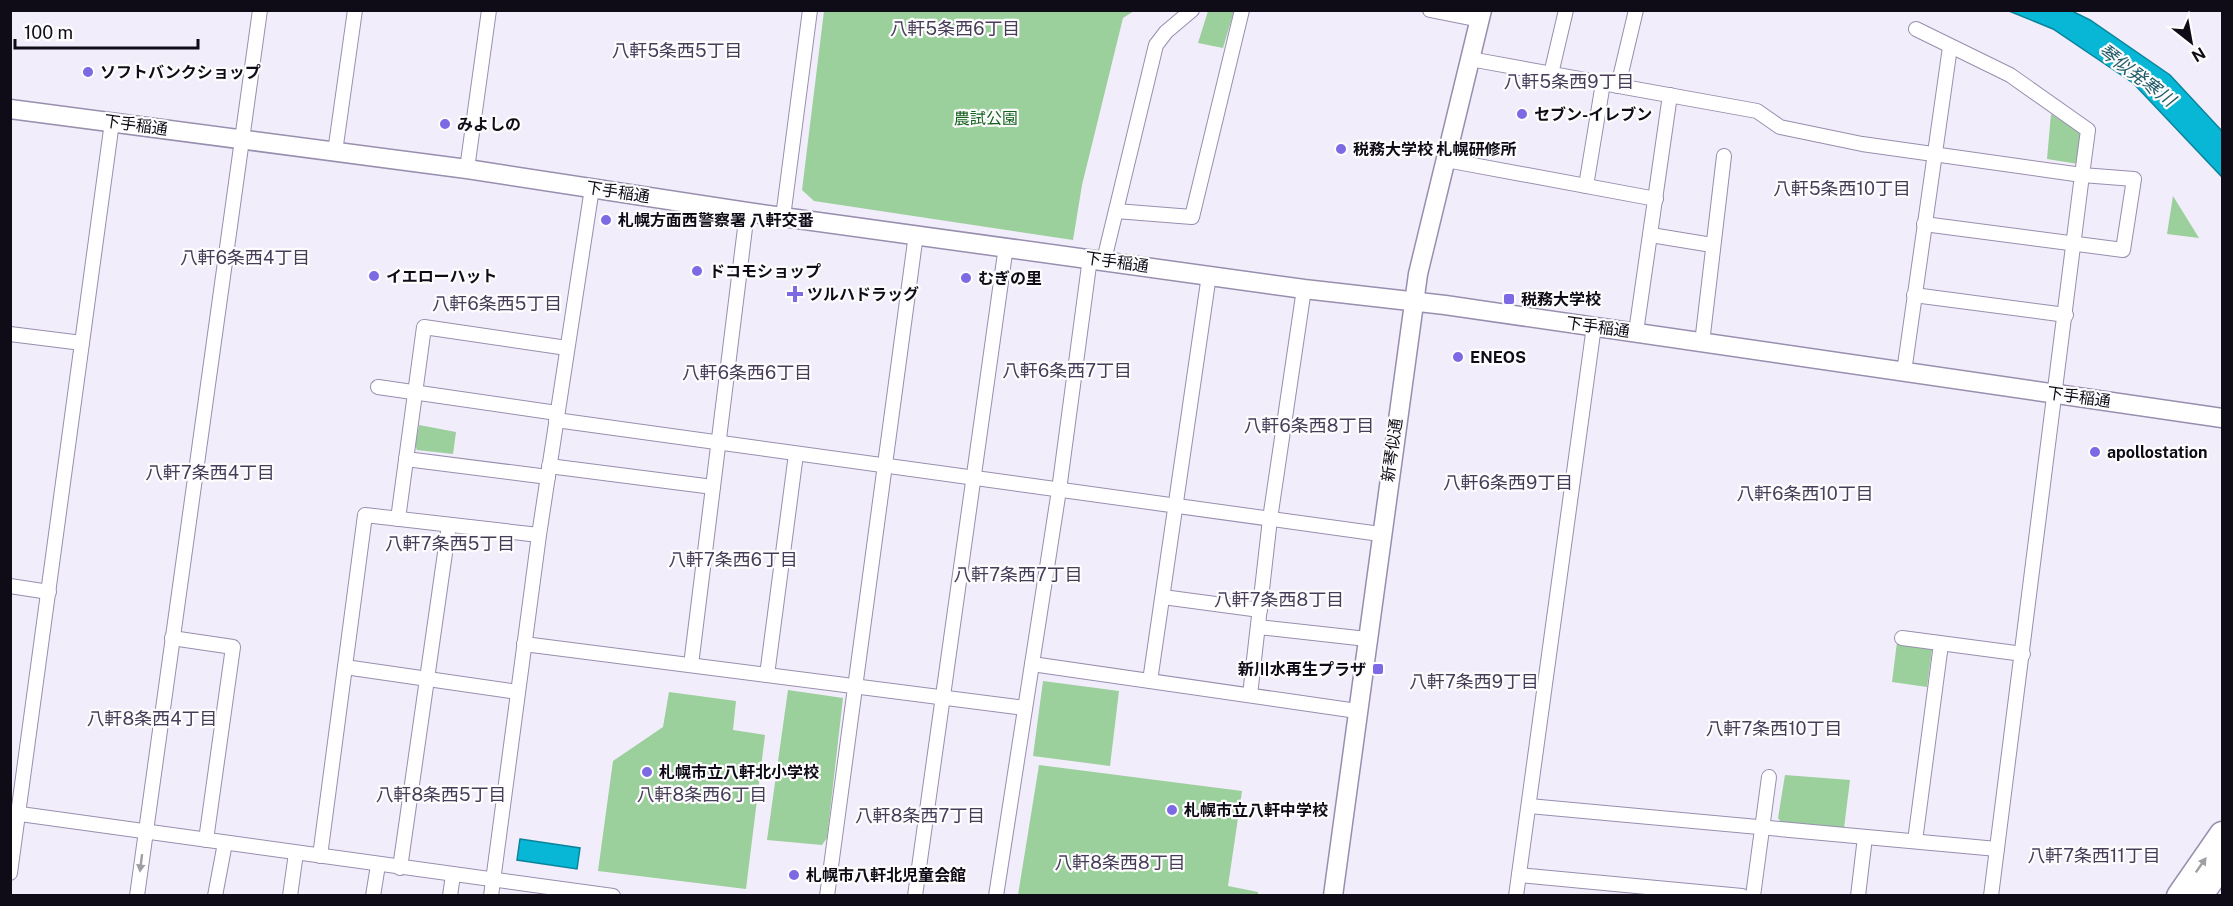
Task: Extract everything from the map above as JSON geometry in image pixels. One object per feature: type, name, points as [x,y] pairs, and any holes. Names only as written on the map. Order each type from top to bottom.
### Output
[{"type":"highway","points":[[2179,896],[2223,834]]},
{"type":"highway","points":[[2200,896],[2223,864]]},
{"type":"main road","name":"新琴似通","points":[[1333,896],[1380,534],[1413,303],[1481,15]]},
{"type":"main road","name":"下手稲通","points":[[10,109],[467,169],[747,212],[1304,289],[1445,305],[2223,418]]},
{"type":"street","points":[[137,896],[172,638],[186,554],[240,139],[260,10]]},
{"type":"street","points":[[335,152],[355,10]]},
{"type":"street","points":[[467,169],[489,10]]},
{"type":"street","points":[[783,217],[810,10]]},
{"type":"street","points":[[996,896],[1097,259],[1116,211],[1156,45],[1166,32],[1192,10]]},
{"type":"street","points":[[1116,211],[1192,217],[1242,10]]},
{"type":"street","points":[[1430,10],[1481,15]]},
{"type":"street","points":[[1551,74],[1566,10]]},
{"type":"street","points":[[1618,86],[1636,10]]},
{"type":"street","points":[[1916,29],[2010,75],[2088,130],[1991,896]]},
{"type":"street","points":[[1904,372],[1950,47]]},
{"type":"street","points":[[1470,59],[1757,111],[1780,127],[1933,155],[2082,175],[2134,179],[2123,250],[1924,224]]},
{"type":"street","points":[[1586,186],[1603,83]]},
{"type":"street","points":[[1636,332],[1670,95]]},
{"type":"street","points":[[11,865],[15,813],[49,592],[112,122]]},
{"type":"street","points":[[1702,343],[1724,156]]},
{"type":"street","points":[[1446,160],[1656,199]]},
{"type":"street","points":[[491,896],[539,535],[592,188]]},
{"type":"street","points":[[691,665],[747,212]]},
{"type":"street","points":[[827,896],[916,234]]},
{"type":"street","points":[[1651,235],[1713,245]]},
{"type":"street","points":[[915,896],[1006,246]]},
{"type":"street","points":[[1150,681],[1209,275]]},
{"type":"street","points":[[1250,695],[1270,519],[1304,289]]},
{"type":"street","points":[[1914,295],[2066,315]]},
{"type":"street","points":[[1516,896],[1594,326]]},
{"type":"street","points":[[398,519],[424,327],[567,348]]},
{"type":"street","points":[[10,334],[82,343]]},
{"type":"street","points":[[378,387],[414,390],[718,443],[1380,534]]},
{"type":"street","points":[[767,675],[796,454]]},
{"type":"street","points":[[406,459],[713,487]]},
{"type":"street","points":[[320,856],[365,515],[539,535]]},
{"type":"street","points":[[400,867],[449,525]]},
{"type":"street","points":[[10,586],[49,592]]},
{"type":"street","points":[[1162,597],[1260,610]]},
{"type":"street","points":[[1258,627],[1367,639]]},
{"type":"street","points":[[172,638],[233,647],[206,840]]},
{"type":"street","points":[[1902,638],[2023,654]]},
{"type":"street","points":[[524,644],[1025,708]]},
{"type":"street","points":[[1915,842],[1941,644]]},
{"type":"street","points":[[1032,664],[1357,711]]},
{"type":"street","points":[[345,667],[518,692]]},
{"type":"street","points":[[1753,896],[1769,777]]},
{"type":"street","points":[[1529,806],[1997,849]]},
{"type":"street","points":[[15,813],[612,896]]},
{"type":"street","points":[[1858,896],[1865,837]]},
{"type":"street","points":[[215,896],[225,843]]},
{"type":"street","points":[[290,896],[296,853]]},
{"type":"street","points":[[373,896],[378,865]]},
{"type":"street","points":[[450,896],[453,874]]},
{"type":"street","points":[[1519,875],[1742,896]]},
{"type":"green space","name":"農試公園","points":[[824,11],[1134,11],[1123,18],[1082,185],[1073,240],[814,201],[802,190]]},
{"type":"green space","points":[[1208,11],[1234,11],[1223,48],[1198,43]]},
{"type":"green space","points":[[2051,114],[2080,132],[2078,164],[2047,159]]},
{"type":"green space","points":[[2173,196],[2199,238],[2167,234]]},
{"type":"green space","points":[[419,425],[456,432],[453,454],[417,450],[415,446]]},
{"type":"green space","points":[[1897,642],[1928,647],[1932,650],[1927,687],[1892,682]]},
{"type":"green space","points":[[1043,681],[1119,691],[1110,766],[1033,756]]},
{"type":"green space","points":[[788,690],[843,698],[827,838],[822,845],[767,840]]},
{"type":"green space","points":[[669,692],[736,701],[733,730],[765,735],[746,889],[598,871],[613,761],[663,727]]},
{"type":"green space","points":[[1039,765],[1242,791],[1228,886],[1258,892],[1258,895],[1018,895]]},
{"type":"green space","points":[[1785,775],[1850,780],[1844,828],[1781,822],[1778,818]]},
{"type":"water","name":"琴似発寒川","points":[[2009,11],[2072,11],[2090,20],[2170,75],[2222,131],[2222,177],[2133,83],[2053,29]]},
{"type":"water","points":[[520,839],[580,848],[577,869],[517,860]]},
{"type":"place","name":"ソフトバンクショップ","points":[[88,72]]},
{"type":"place","name":"セブン-イレブン","points":[[1522,114]]},
{"type":"place","name":"みよしの","points":[[445,124]]},
{"type":"place","name":"税務大学校 札幌研修所","points":[[1341,149]]},
{"type":"place","name":"札幌方面西警察署 八軒交番","points":[[606,220]]},
{"type":"place","name":"ドコモショップ","points":[[697,271]]},
{"type":"place","name":"イエローハット","points":[[374,276]]},
{"type":"place","name":"むぎの里","points":[[966,278]]},
{"type":"place","name":"ツルハドラッグ","points":[[795,294]]},
{"type":"place","name":"税務大学校","points":[[1509,299]]},
{"type":"place","name":"ENEOS","points":[[1458,357]]},
{"type":"place","name":"apollostation","points":[[2095,452]]},
{"type":"place","name":"新川水再生プラザ","points":[[1378,669]]},
{"type":"place","name":"札幌市立八軒北小学校","points":[[647,772]]},
{"type":"place","name":"札幌市立八軒中学校","points":[[1172,810]]},
{"type":"place","name":"札幌市八軒北児童会館","points":[[794,875]]},
{"type":"district","name":"八軒5条西6丁目","points":[[955,28]]},
{"type":"district","name":"八軒5条西5丁目","points":[[677,50]]},
{"type":"district","name":"八軒5条西9丁目","points":[[1569,81]]},
{"type":"district","name":"八軒5条西10丁目","points":[[1842,188]]},
{"type":"district","name":"八軒6条西4丁目","points":[[245,257]]},
{"type":"district","name":"八軒6条西5丁目","points":[[497,303]]},
{"type":"district","name":"八軒6条西7丁目","points":[[1067,370]]},
{"type":"district","name":"八軒6条西6丁目","points":[[747,372]]},
{"type":"district","name":"八軒6条西8丁目","points":[[1309,425]]},
{"type":"district","name":"八軒7条西4丁目","points":[[210,472]]},
{"type":"district","name":"八軒6条西9丁目","points":[[1508,482]]},
{"type":"district","name":"八軒6条西10丁目","points":[[1805,493]]},
{"type":"district","name":"八軒7条西5丁目","points":[[450,543]]},
{"type":"district","name":"八軒7条西6丁目","points":[[733,559]]},
{"type":"district","name":"八軒7条西7丁目","points":[[1018,574]]},
{"type":"district","name":"八軒7条西8丁目","points":[[1279,599]]},
{"type":"district","name":"八軒7条西9丁目","points":[[1474,681]]},
{"type":"district","name":"八軒8条西4丁目","points":[[152,718]]},
{"type":"district","name":"八軒7条西10丁目","points":[[1774,728]]},
{"type":"district","name":"八軒8条西5丁目","points":[[441,794]]},
{"type":"district","name":"八軒8条西6丁目","points":[[702,794]]},
{"type":"district","name":"八軒8条西7丁目","points":[[920,815]]},
{"type":"district","name":"八軒7条西11丁目","points":[[2094,855]]},
{"type":"district","name":"八軒8条西8丁目","points":[[1120,862]]}]
